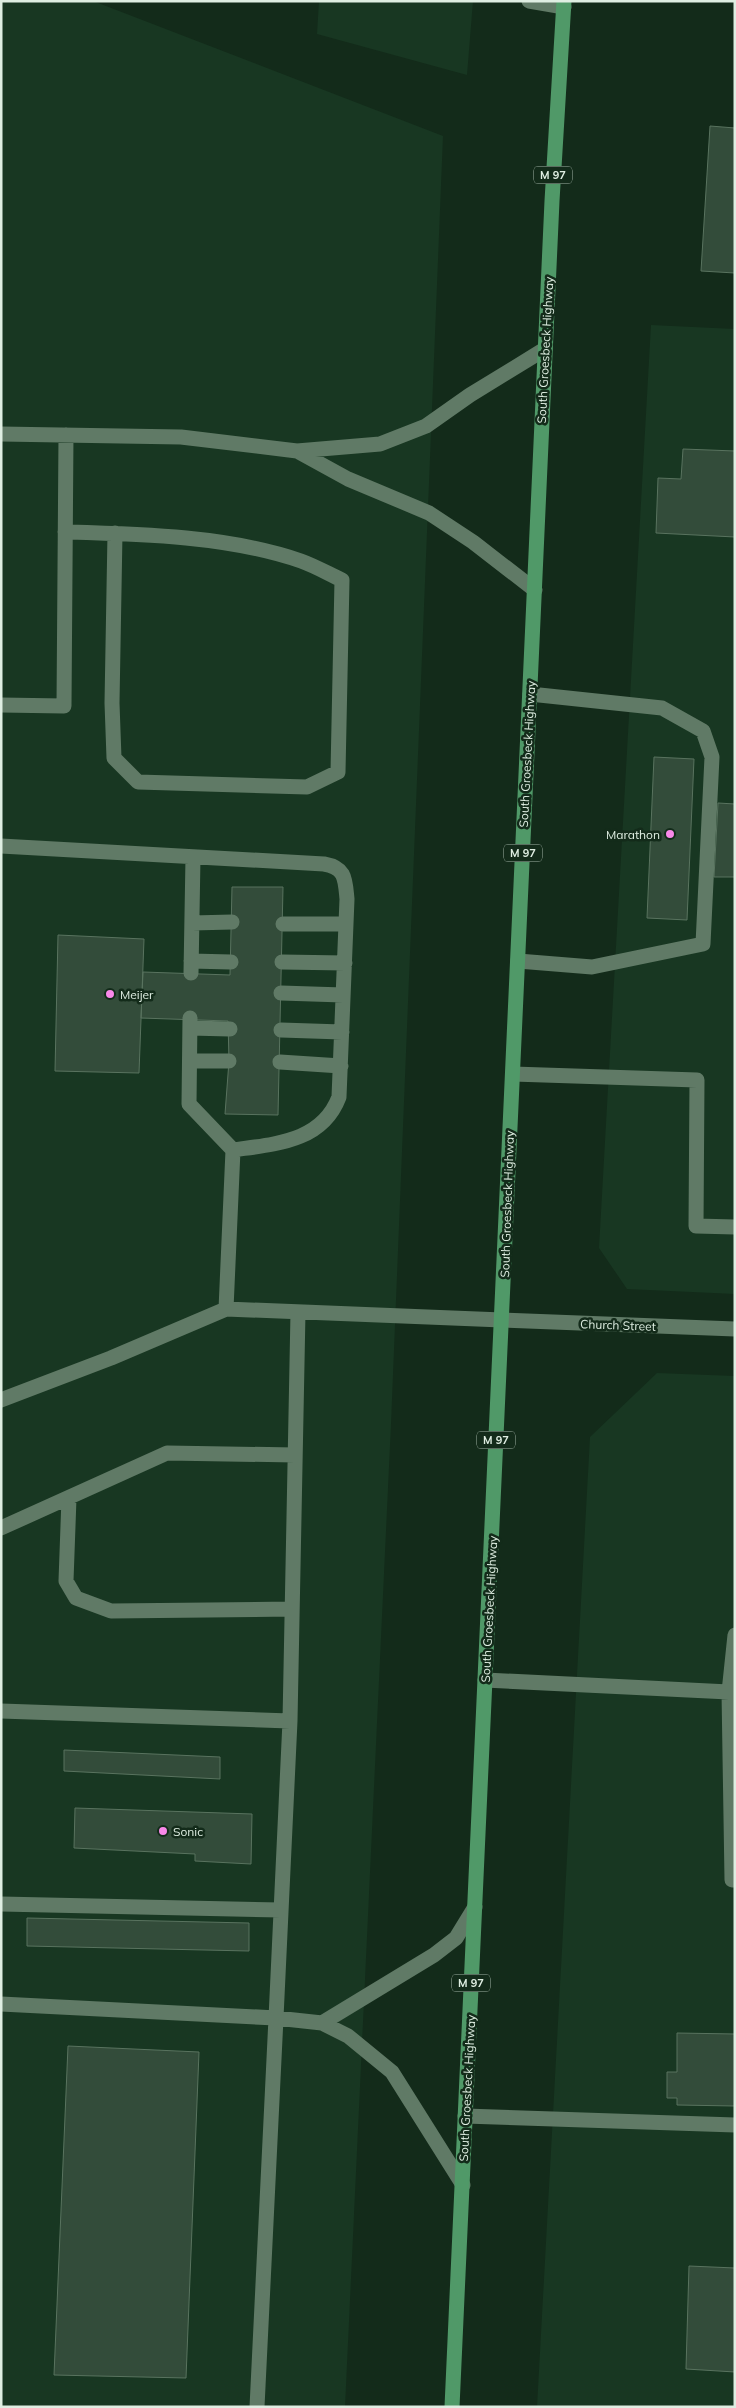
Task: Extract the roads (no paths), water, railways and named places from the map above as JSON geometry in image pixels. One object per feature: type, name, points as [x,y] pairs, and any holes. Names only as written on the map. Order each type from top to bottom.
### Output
[{"type":"main road","name":"South Groesbeck Highway","points":[[452,2407],[545,349],[564,4]]},
{"type":"street","points":[[529,1],[564,4]]},
{"type":"street","points":[[1,434],[181,437],[297,451],[380,444],[426,426],[470,395],[545,349]]},
{"type":"street","points":[[1,705],[64,706],[66,435]]},
{"type":"street","points":[[297,451],[348,479],[429,513],[473,542],[534,590]]},
{"type":"street","points":[[66,532],[115,533],[150,534],[241,546],[300,561],[342,580],[338,772],[307,787],[138,782],[114,758],[112,703],[115,533]]},
{"type":"street","points":[[518,961],[592,967],[703,944],[712,757],[703,730],[662,708],[530,694]]},
{"type":"street","points":[[1,846],[336,866],[343,874],[346,884],[346,924],[339,1097],[335,1107],[318,1126],[290,1142],[233,1150]]},
{"type":"street","points":[[193,857],[191,967],[231,962]]},
{"type":"street","points":[[192,923],[232,922]]},
{"type":"street","points":[[283,924],[346,924]]},
{"type":"street","points":[[282,962],[345,963]]},
{"type":"street","points":[[281,993],[343,995]]},
{"type":"street","points":[[1,1400],[111,1358],[226,1309],[233,1150],[189,1104],[190,1023],[230,1029]]},
{"type":"street","points":[[281,1030],[342,1032]]},
{"type":"street","points":[[190,1061],[229,1061]]},
{"type":"street","points":[[280,1062],[341,1066]]},
{"type":"street","points":[[512,1074],[697,1080],[696,1226],[735,1227]]},
{"type":"street","name":"Church Street","points":[[226,1309],[735,1329]]},
{"type":"street","points":[[257,2407],[290,1721],[298,1312]]},
{"type":"street","points":[[1,1528],[167,1453],[295,1455]]},
{"type":"street","points":[[69,1498],[66,1581],[76,1598],[111,1611],[292,1610]]},
{"type":"street","points":[[735,1635],[729,1692],[732,1880],[735,1880]]},
{"type":"street","points":[[486,1680],[729,1692]]},
{"type":"street","points":[[1,1712],[290,1721]]},
{"type":"street","points":[[1,1904],[281,1910]]},
{"type":"street","points":[[322,2023],[456,1938],[475,1907]]},
{"type":"street","points":[[1,2004],[276,2018],[322,2023],[348,2036],[392,2072],[462,2185]]},
{"type":"street","points":[[465,2116],[735,2124]]},
{"type":"place","name":"Marathon","points":[[670,834]]},
{"type":"place","name":"Meijer","points":[[110,994]]},
{"type":"place","name":"Sonic","points":[[163,1831]]}]
